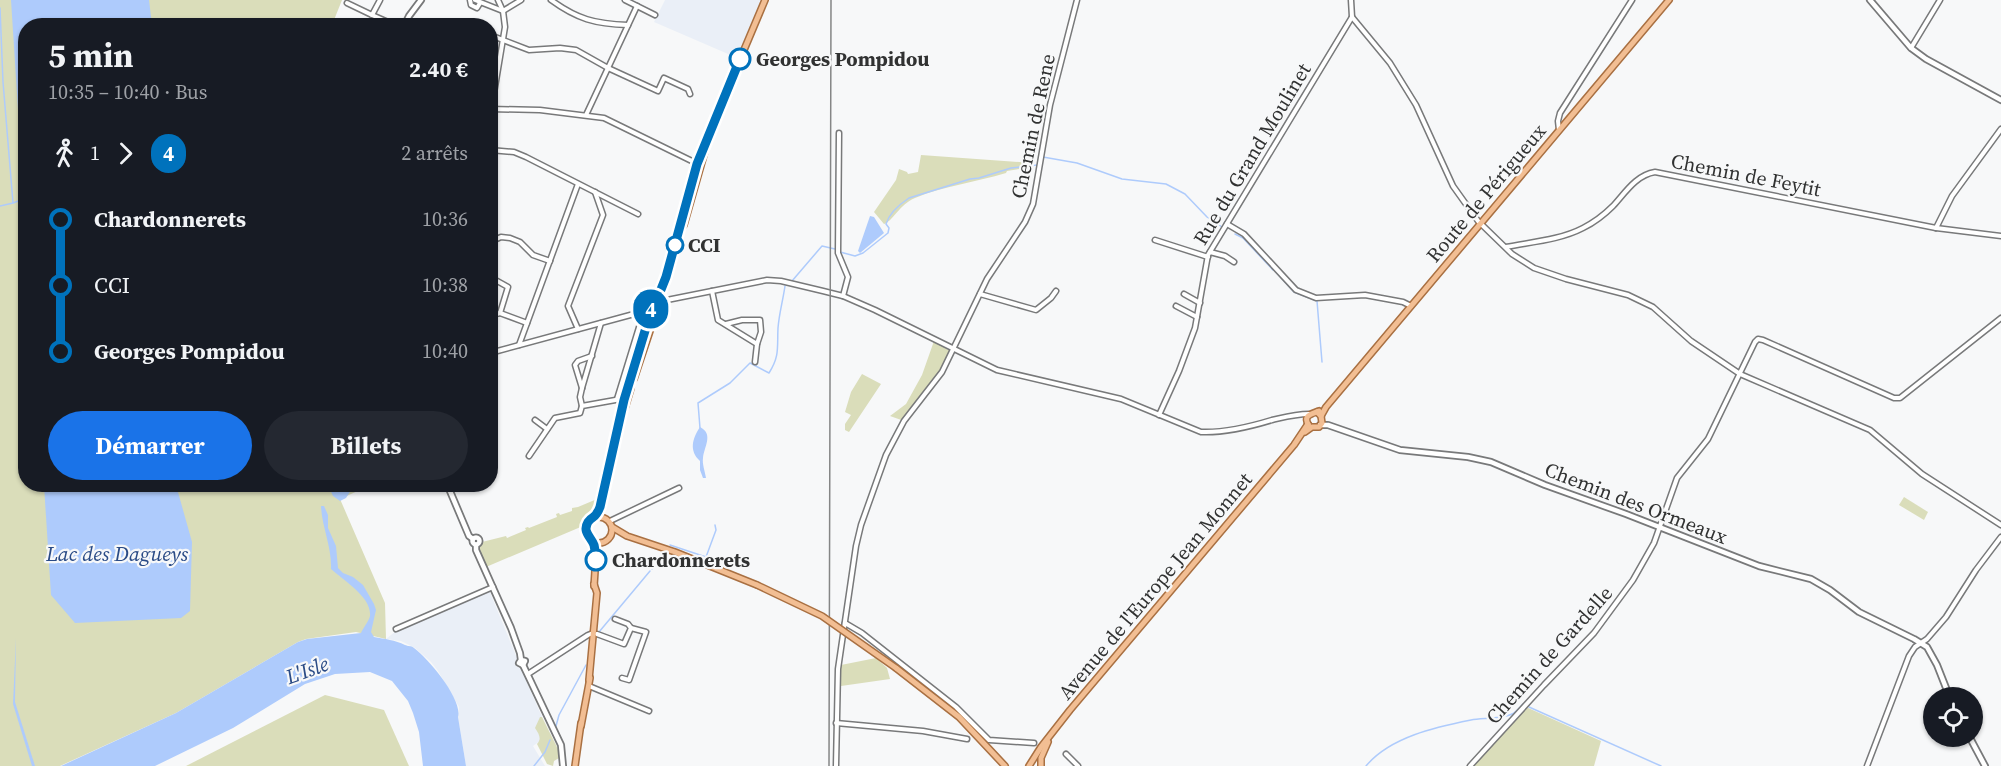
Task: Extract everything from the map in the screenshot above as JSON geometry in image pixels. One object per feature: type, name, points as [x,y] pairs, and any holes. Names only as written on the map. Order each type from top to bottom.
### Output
[{"type":"main road","points":[[568,765],[578,748],[589,683],[595,633],[596,555],[602,543],[612,533],[603,511],[607,469],[619,423],[652,325],[650,312],[661,298],[711,129],[764,0]]},
{"type":"main road","name":"Route de Périgueux","points":[[1320,418],[1326,407],[1669,0]]},
{"type":"main road","points":[[1309,421],[1320,418]]},
{"type":"main road","points":[[1309,421],[1320,418]]},
{"type":"main road","name":"Avenue de l'Europe Jean Monnet","points":[[1032,764],[1050,735],[1303,434],[1309,421]]},
{"type":"main road","points":[[596,555],[586,526],[596,517],[603,496]]},
{"type":"main road","points":[[596,517],[609,522],[627,536],[656,545],[757,585],[822,616],[848,632],[959,717],[1005,766]]},
{"type":"main road","points":[[609,538],[624,537],[656,545]]},
{"type":"main road","points":[[592,541],[602,543]]},
{"type":"main road","points":[[1041,766],[1041,758],[1050,735]]},
{"type":"street","points":[[372,15],[380,0]]},
{"type":"street","points":[[408,18],[421,0]]},
{"type":"street","points":[[498,0],[503,11],[505,27],[498,74]]},
{"type":"street","points":[[503,11],[521,0]]},
{"type":"street","points":[[550,0],[568,12],[591,22],[628,25]]},
{"type":"street","points":[[625,0],[655,15]]},
{"type":"street","name":"Chemin de Rene","points":[[836,766],[838,669],[861,525],[886,455],[904,421],[942,372],[980,294],[1001,256],[1025,222],[1033,204],[1050,105],[1077,0]]},
{"type":"street","points":[[1351,0],[1352,17],[1390,63],[1416,105],[1453,186],[1480,223],[1512,254],[1534,268],[1628,295],[1653,307],[1691,341],[1740,374],[1870,429],[1922,474],[2001,525]]},
{"type":"street","points":[[1558,130],[1560,113],[1632,0]]},
{"type":"street","points":[[1870,0],[1911,48],[1941,68],[2001,100]]},
{"type":"street","points":[[1911,48],[1940,0]]},
{"type":"street","points":[[475,1],[503,11]]},
{"type":"street","points":[[347,3],[380,18]]},
{"type":"street","points":[[586,115],[637,6]]},
{"type":"street","name":"Rue du Grand Moulinet","points":[[1159,415],[1195,328],[1209,255],[1352,17]]},
{"type":"street","points":[[498,37],[529,50],[560,48],[576,50],[658,91],[664,78],[688,89],[690,94]]},
{"type":"street","points":[[498,109],[540,110],[604,118],[699,165]]},
{"type":"street","points":[[1936,228],[1952,196],[2001,129]]},
{"type":"street","points":[[839,133],[838,253],[848,277],[843,297]]},
{"type":"street","points":[[498,151],[514,152],[526,157],[638,214]]},
{"type":"street","name":"Chemin de Feytit","points":[[1505,247],[1560,236],[1584,228],[1603,215],[1631,185],[1655,172],[1936,228],[2001,236]]},
{"type":"street","points":[[519,345],[578,184]]},
{"type":"street","points":[[578,329],[568,306],[603,215],[595,192]]},
{"type":"street","points":[[1227,224],[1244,234],[1296,290],[1316,298],[1365,296],[1403,302],[1411,306]]},
{"type":"street","points":[[498,238],[510,238],[520,242],[533,255],[550,261]]},
{"type":"street","points":[[1155,240],[1209,255],[1225,256],[1234,262]]},
{"type":"street","points":[[498,281],[508,287],[500,314],[527,323]]},
{"type":"street","points":[[661,298],[756,282],[781,281],[843,297],[997,370],[1121,399],[1200,432],[1215,433],[1292,414],[1301,414],[1309,421]]},
{"type":"street","points":[[712,291],[718,320],[757,344]]},
{"type":"street","points":[[980,294],[1036,310],[1056,291]]},
{"type":"street","points":[[1184,294],[1200,303]]},
{"type":"street","points":[[1176,306],[1197,316]]},
{"type":"street","points":[[498,351],[602,322],[650,312]]},
{"type":"street","points":[[582,406],[619,399],[650,312]]},
{"type":"street","name":"Chemin de Gardelle","points":[[1470,766],[1605,621],[1640,569],[1660,528],[1677,478],[1708,439],[1758,339],[1894,398],[1900,398],[2001,318]]},
{"type":"street","points":[[726,324],[742,320],[760,320],[761,332],[755,362]]},
{"type":"street","points":[[529,456],[555,418],[580,413],[582,388],[602,322]]},
{"type":"street","points":[[582,388],[575,365],[578,361],[592,356]]},
{"type":"street","name":"Chemin des Ormeaux","points":[[1320,418],[1328,425],[1400,450],[1468,457],[1491,462],[1545,485],[1760,566],[1811,579],[1859,612],[1921,643]]},
{"type":"street","points":[[535,420],[547,429]]},
{"type":"street","points":[[609,522],[680,488]]},
{"type":"street","points":[[450,492],[469,536],[480,540],[476,545],[476,550],[568,765]]},
{"type":"street","points":[[1867,766],[1904,667],[1915,646],[1927,639],[1946,618],[1976,570],[2001,537]]},
{"type":"street","points":[[396,629],[493,587]]},
{"type":"street","points":[[615,619],[628,624],[631,628],[646,632],[628,680],[622,678]]},
{"type":"street","points":[[845,623],[862,633],[956,707],[989,740],[1034,743]]},
{"type":"street","points":[[528,674],[588,635],[595,633],[624,644],[631,628]]},
{"type":"street","points":[[1921,643],[1927,647],[1946,687]]},
{"type":"street","points":[[589,683],[649,711]]},
{"type":"street","points":[[836,723],[923,732],[967,740]]},
{"type":"street","points":[[1975,747],[1985,766]]},
{"type":"street","points":[[1066,754],[1078,766]]},
{"type":"shaded area","points":[[665,0],[764,0],[742,60],[654,22]]},
{"type":"shaded area","points":[[489,590],[517,658],[516,666],[521,669],[542,717],[540,717],[540,741],[533,746],[545,766],[466,766],[458,717],[459,707],[438,671],[415,648],[401,641],[386,639],[401,627]]},
{"type":"green space","points":[[0,0],[342,0],[335,18],[18,18],[18,492],[356,492],[340,499],[385,603],[386,639],[356,632],[306,639],[176,713],[60,766],[0,766]]},
{"type":"green space","points":[[921,155],[1032,163],[1032,167],[1007,171],[915,198],[905,204],[884,224],[874,212],[896,180],[899,169],[908,174],[918,172]]},
{"type":"green space","points":[[934,341],[950,351],[942,372],[904,421],[890,416],[906,404],[922,375]]},
{"type":"green space","points":[[862,374],[881,384],[849,432],[845,430],[845,424],[851,415],[845,412],[851,392]]},
{"type":"green space","points":[[1904,497],[1928,512],[1924,520],[1899,505]]},
{"type":"green space","points":[[597,499],[594,513],[588,516],[583,526],[486,567],[479,550],[482,542],[506,536],[507,538],[526,530],[525,528],[557,517],[556,514],[572,511],[572,508]]},
{"type":"green space","points":[[876,658],[887,668],[890,679],[841,686],[841,665]]},
{"type":"green space","points":[[325,695],[384,710],[409,766],[186,766]]},
{"type":"green space","points":[[1526,707],[1601,741],[1594,766],[1474,766]]},
{"type":"green space","points":[[540,717],[558,749],[559,758],[554,761],[553,766],[547,764],[537,744],[540,738],[535,728]]},
{"type":"water","points":[[11,0],[149,0],[151,18],[18,18],[18,110]]},
{"type":"water","points":[[870,216],[874,217],[884,233],[860,253],[858,251]]},
{"type":"water","points":[[700,427],[707,433],[703,460],[706,478],[703,478],[700,461],[693,449],[695,436]]},
{"type":"water","name":"Lac des Dagueys","points":[[44,492],[178,492],[192,542],[190,611],[181,618],[75,623],[51,595]]},
{"type":"water","points":[[331,492],[350,492],[346,498],[340,501]]},
{"type":"water","name":"L'Isle","points":[[321,506],[324,506],[328,515],[328,528],[336,546],[338,568],[363,585],[374,604],[376,610],[371,632],[374,637],[414,648],[444,680],[458,710],[466,766],[423,766],[419,732],[408,701],[392,681],[370,672],[335,674],[305,684],[233,728],[155,766],[61,766],[176,713],[298,642],[361,633],[370,616],[369,609],[362,596],[331,569]]},
{"type":"water","points":[[16,638],[15,702],[35,766],[32,766],[13,704]]},
{"type":"waterway","points":[[0,8],[3,82],[13,203],[0,206]]},
{"type":"waterway","points":[[1043,157],[1077,163],[1122,179],[1166,184],[1185,194],[1207,217],[1222,227]]},
{"type":"waterway","points":[[840,252],[855,256],[863,253],[888,233],[889,228],[886,224],[890,217],[909,198],[1011,168],[1037,165]]},
{"type":"waterway","points":[[13,203],[18,201]]},
{"type":"waterway","points":[[1235,234],[1243,238],[1273,270]]},
{"type":"waterway","points":[[792,281],[822,246],[835,249]]},
{"type":"waterway","points":[[1275,271],[1294,292],[1317,301],[1322,362]]},
{"type":"waterway","points":[[700,428],[698,403],[730,383],[750,363],[769,373],[773,367],[778,346],[785,286]]},
{"type":"waterway","points":[[670,545],[706,557],[716,530],[715,525]]},
{"type":"waterway","points":[[652,569],[664,554]]},
{"type":"waterway","points":[[599,632],[650,571]]},
{"type":"waterway","points":[[556,726],[559,715],[586,665]]},
{"type":"waterway","points":[[1366,766],[1388,748],[1414,735],[1471,720],[1508,716],[1523,704]]},
{"type":"waterway","points":[[1529,707],[1661,766]]},
{"type":"waterway","points":[[534,766],[545,752],[550,740]]},
{"type":"railway","points":[[829,766],[831,0]]},
{"type":"bus line","name":"4","points":[[596,560],[592,541],[586,533],[586,526],[596,517],[600,507],[624,400],[652,308],[666,277],[697,164],[740,59]]},
{"type":"place","name":"Georges Pompidou","points":[[740,59]]},
{"type":"place","name":"CCI","points":[[675,245]]},
{"type":"place","name":"Chardonnerets","points":[[596,560]]}]
